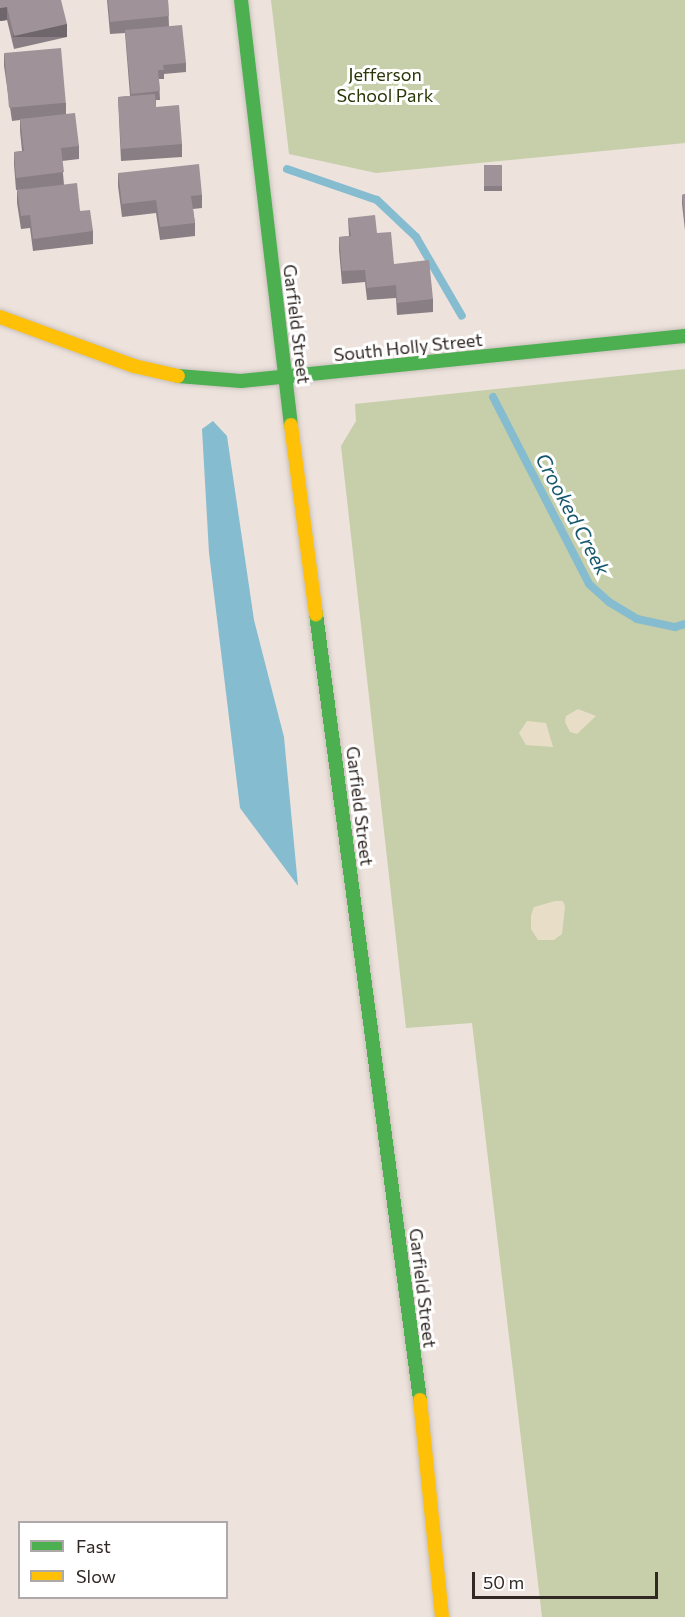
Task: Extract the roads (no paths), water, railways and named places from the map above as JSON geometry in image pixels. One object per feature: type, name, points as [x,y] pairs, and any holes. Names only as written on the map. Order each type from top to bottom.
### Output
[{"type":"main road","name":"Garfield Street","points":[[241,0],[285,378],[422,1415],[442,1617]]},
{"type":"main road","name":"South Holly Street","points":[[0,317],[134,366],[182,377],[241,381],[685,336]]},
{"type":"water","points":[[213,421],[227,436],[254,620],[284,737],[298,886],[240,808],[209,553],[202,429]]},
{"type":"waterway","points":[[287,169],[377,200],[416,237],[462,316]]},
{"type":"waterway","name":"Crooked Creek","points":[[493,397],[589,584],[609,602],[637,619],[675,627],[685,624]]},
{"type":"park label","name":"Jefferson School Park","points":[[385,85]]}]
